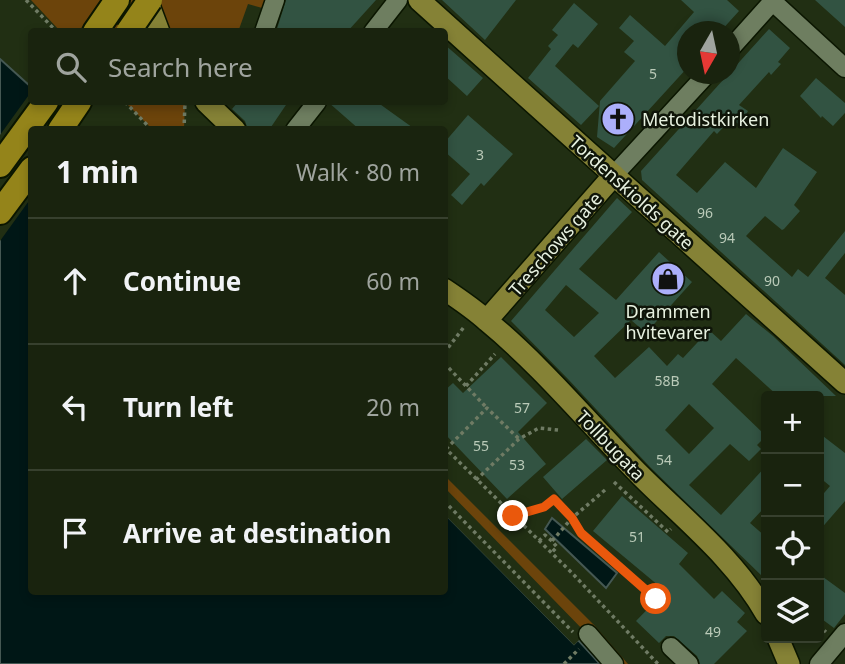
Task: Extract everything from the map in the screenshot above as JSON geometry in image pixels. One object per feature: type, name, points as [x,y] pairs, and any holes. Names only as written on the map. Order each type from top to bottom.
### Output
[{"type":"highway","points":[[98,28],[117,0]]},
{"type":"highway","points":[[130,28],[148,0]]},
{"type":"highway","points":[[28,126],[44,105]]},
{"type":"highway","points":[[63,126],[77,105]]},
{"type":"highway","points":[[0,165],[28,127]]},
{"type":"highway","points":[[0,212],[28,174]]},
{"type":"main road","points":[[148,0],[158,28]]},
{"type":"main road","name":"Tordenskiolds gate","points":[[419,0],[845,383]]},
{"type":"main road","points":[[217,106],[232,126]]},
{"type":"main road","name":"Treschows gate","points":[[482,316],[614,176]]},
{"type":"main road","name":"Tollbugata","points":[[448,292],[482,316],[508,340],[719,554],[750,589],[761,606]]},
{"type":"main road","points":[[780,643],[789,664]]},
{"type":"street","points":[[265,28],[275,0]]},
{"type":"street","points":[[376,28],[398,0]]},
{"type":"street","points":[[740,38],[772,1],[845,68]]},
{"type":"street","name":"Treschows gate","points":[[614,176],[698,84]]},
{"type":"street","points":[[298,126],[315,105]]},
{"type":"street","points":[[819,664],[845,633]]},
{"type":"street","points":[[589,636],[614,664]]},
{"type":"street","points":[[671,647],[689,664]]},
{"type":"path","points":[[26,0],[53,28]]},
{"type":"path","points":[[128,105],[148,126]]},
{"type":"path","points":[[184,105],[184,126]]},
{"type":"path","points":[[448,349],[482,316]]},
{"type":"path","points":[[466,386],[508,340]]},
{"type":"path","points":[[448,367],[519,439]]},
{"type":"path","points":[[448,445],[487,408]]},
{"type":"path","points":[[476,480],[519,439],[539,428],[558,430]]},
{"type":"path","points":[[448,451],[658,664]]},
{"type":"path","points":[[552,541],[572,518],[606,491]]},
{"type":"path","points":[[513,516],[544,507],[554,499],[572,518],[581,533],[656,599]]},
{"type":"path","points":[[448,505],[573,632],[589,636],[564,664]]},
{"type":"path","points":[[539,541],[545,535],[552,541],[557,547],[551,553]]},
{"type":"shaded area","points":[[31,0],[138,0],[151,28],[57,28]]},
{"type":"shaded area","points":[[155,0],[268,0],[266,9],[248,4],[239,28],[168,28]]},
{"type":"shaded area","points":[[0,59],[28,84],[28,105],[31,105],[31,126],[28,126],[28,595],[448,595],[448,517],[574,644],[578,640],[600,664],[0,664]]},
{"type":"shaded area","points":[[128,105],[185,105],[184,126],[149,126]]},
{"type":"shaded area","points":[[448,479],[595,626],[628,664],[605,664],[587,634],[448,491]]},
{"type":"shaded area","points":[[552,518],[617,573],[606,588],[545,529]]},
{"type":"pier","points":[[28,96],[28,105],[53,105],[72,126],[28,126],[28,202],[0,241],[0,135]]},
{"type":"pier","points":[[448,514],[574,640],[581,638],[574,645],[448,518]]},
{"type":"building","points":[[286,0],[376,0],[351,28],[277,28]]},
{"type":"building","points":[[442,0],[516,0],[485,40]]},
{"type":"building","points":[[681,0],[727,0],[739,11],[730,21],[686,21],[694,12]]},
{"type":"building","points":[[815,0],[845,0],[845,27]]},
{"type":"building","points":[[574,3],[598,24],[578,48],[573,44],[555,66],[599,106],[581,125],[528,78],[551,49],[548,46],[558,35],[552,30]]},
{"type":"building","points":[[630,15],[665,46],[677,32],[677,79],[614,148],[597,137],[600,101],[635,61],[624,52],[634,41],[619,28]]},
{"type":"building","points":[[769,29],[790,48],[778,62],[781,64],[771,75],[769,72],[739,105],[748,111],[740,125],[731,119],[717,134],[714,131],[676,175],[697,193],[725,162],[756,188],[783,148],[817,172],[794,205],[800,211],[784,229],[765,216],[746,236],[792,277],[798,269],[808,277],[845,231],[845,253],[825,278],[845,295],[845,365],[642,180],[641,171],[719,84],[740,84],[740,61]]},
{"type":"building","points":[[448,47],[483,78],[467,96],[448,79]]},
{"type":"building","points":[[816,78],[845,103],[845,113],[833,126],[822,116],[821,118],[800,96]]},
{"type":"building","points":[[235,105],[286,105],[272,126],[247,126],[232,109]]},
{"type":"building","points":[[331,105],[381,105],[410,126],[355,126]]},
{"type":"building","points":[[468,115],[513,154],[484,186],[481,183],[462,205],[451,195],[470,174],[448,155],[448,138]]},
{"type":"building","points":[[617,198],[632,212],[579,269],[616,300],[659,252],[692,282],[646,333],[631,320],[594,356],[615,378],[649,347],[667,366],[678,354],[683,358],[709,330],[721,341],[746,314],[836,396],[824,396],[824,391],[772,391],[736,358],[712,384],[761,431],[761,441],[757,445],[761,449],[749,461],[730,444],[689,485],[721,515],[761,471],[761,511],[750,523],[761,533],[761,575],[650,467],[511,321]],"holes":[[[566,285],[599,313],[574,337],[545,310]],[[689,404],[714,428],[689,454],[665,430]]]},
{"type":"building","points":[[501,357],[547,403],[518,432],[546,464],[507,499],[448,437],[448,387],[453,383],[463,393]]},
{"type":"building","points":[[824,437],[845,453],[845,501],[824,525],[824,493],[830,486],[824,481]]},
{"type":"building","points":[[586,439],[607,460],[562,499],[543,477]]},
{"type":"building","points":[[622,496],[688,553],[679,564],[714,599],[722,591],[745,613],[737,622],[747,631],[714,664],[700,664],[697,656],[674,636],[666,636],[659,643],[636,621],[665,591],[593,531]]},
{"type":"building","points":[[824,578],[845,593],[845,614],[834,628],[824,621]]},
{"type":"place","name":"Metodistkirken","points":[[618,119]]},
{"type":"place","name":"Drammen hvitevarer","points":[[668,279]]},
{"type":"route","points":[[513,516],[544,507],[554,499],[572,518],[581,533],[656,599]]}]
